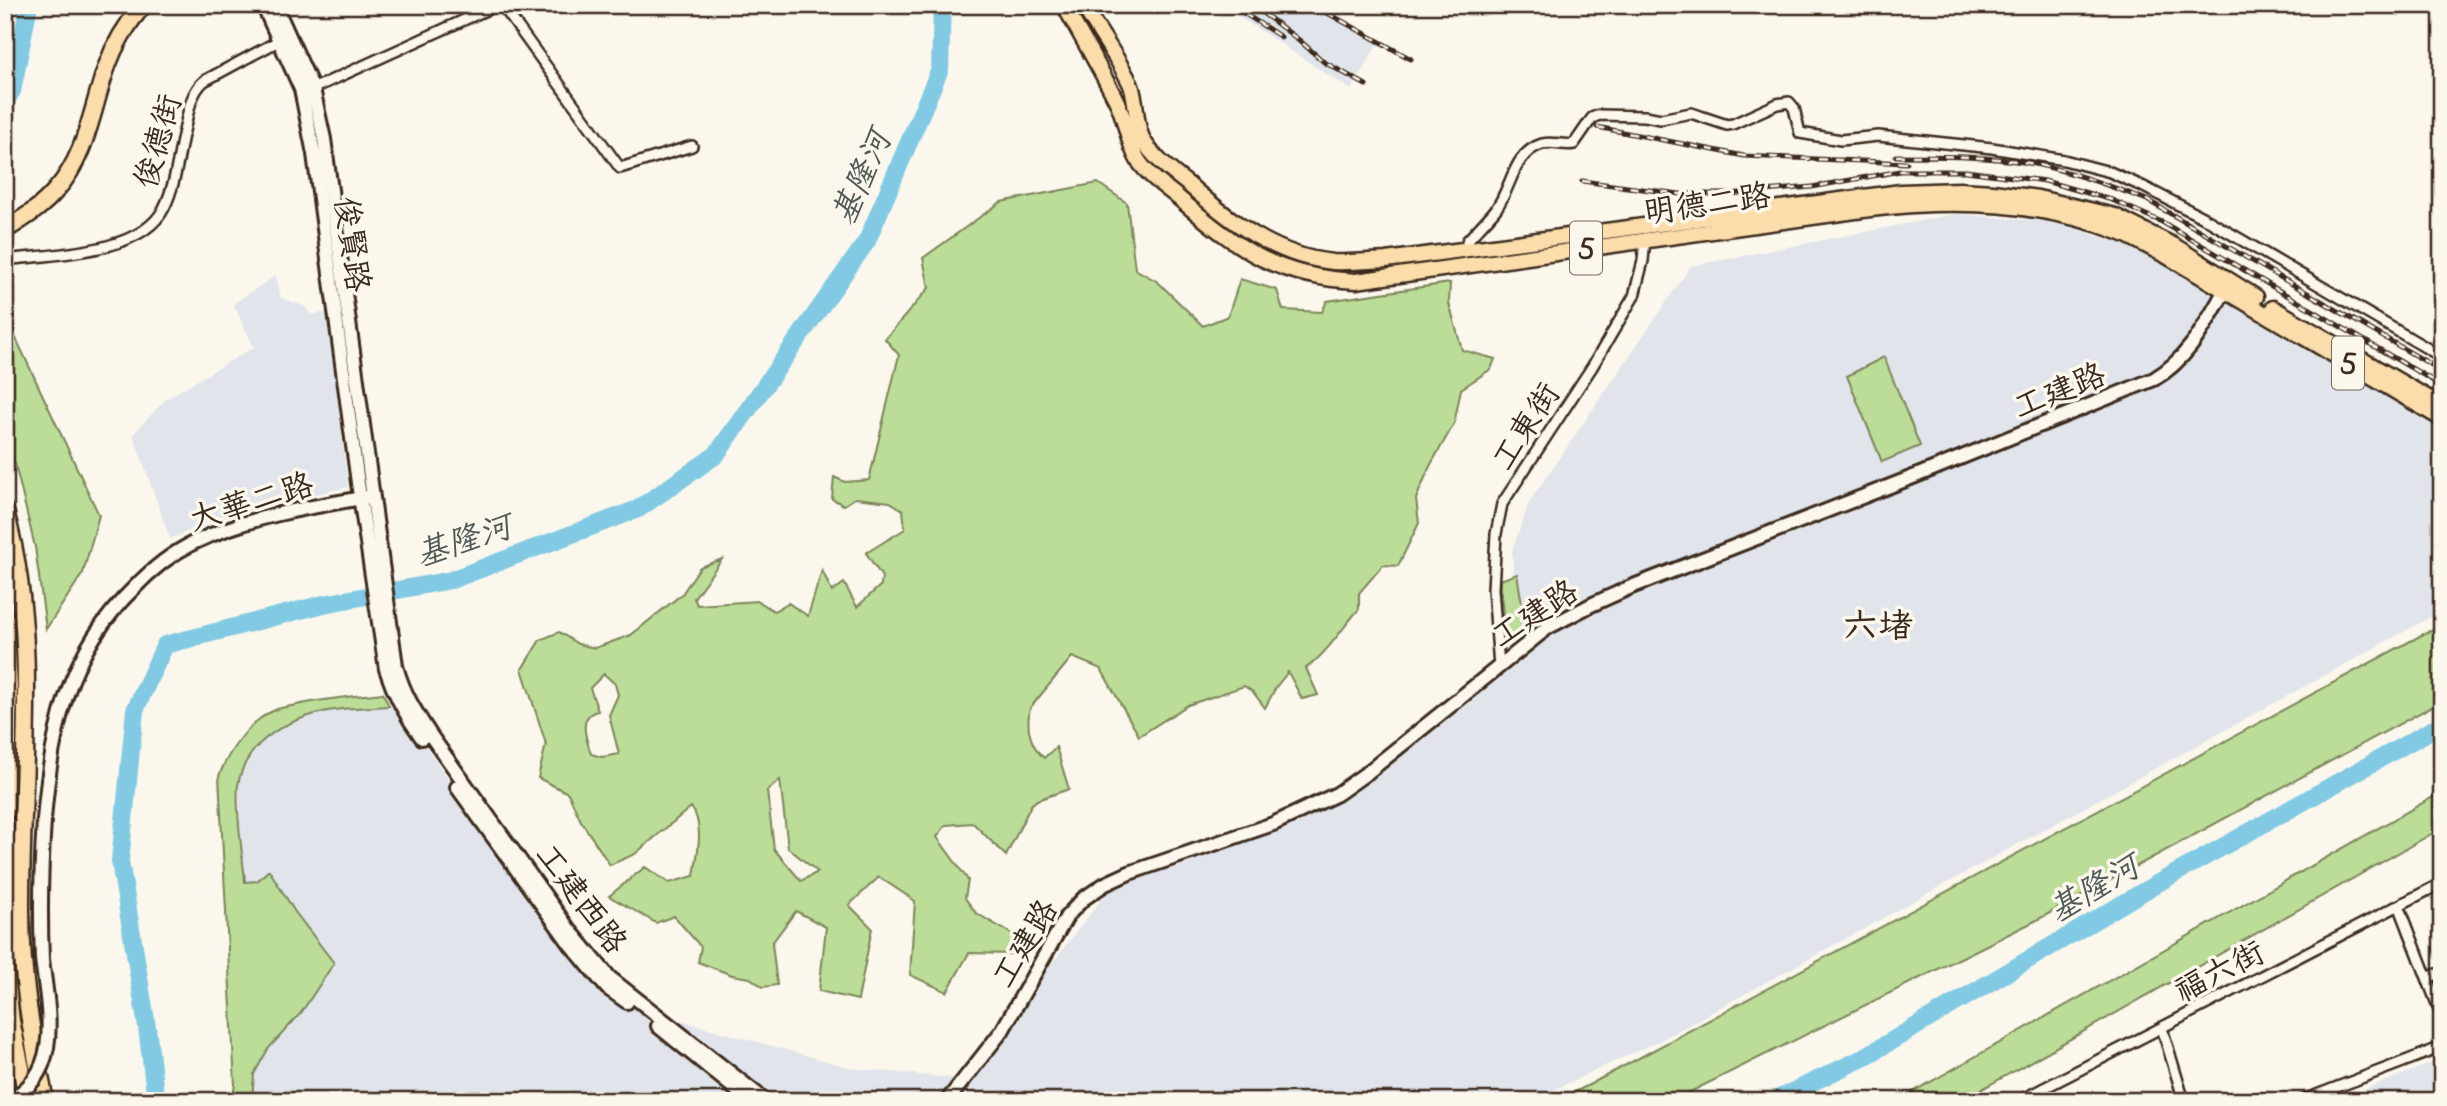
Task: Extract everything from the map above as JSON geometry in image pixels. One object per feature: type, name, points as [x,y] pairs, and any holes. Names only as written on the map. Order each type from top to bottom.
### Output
[{"type":"highway","points":[[5,230],[38,209],[68,174],[90,124],[107,65],[128,24],[143,5]]},
{"type":"highway","points":[[5,511],[19,581],[25,652],[27,701],[21,903],[25,988],[45,1101]]},
{"type":"highway","points":[[5,618],[9,686],[5,812]]},
{"type":"highway","points":[[5,968],[25,1101]]},
{"type":"main road","name":"明德二路","points":[[1064,5],[1119,107],[1138,160],[1207,222],[1249,252],[1295,273],[1324,279],[1356,281],[1901,192],[1993,192],[2038,198],[2115,216],[2173,246],[2228,286],[2257,303],[2442,406]]},
{"type":"main road","name":"明德二路","points":[[1083,5],[1131,85],[1138,127],[1149,148],[1210,204],[1282,250],[1333,262],[1386,260],[1645,232]]},
{"type":"main road","name":"明德二路","points":[[2257,303],[2442,419]]},
{"type":"street","name":"俊賢路","points":[[263,5],[284,38]]},
{"type":"street","name":"俊賢路","points":[[275,5],[284,38],[324,139],[354,407],[366,497],[396,666],[397,687]]},
{"type":"street","points":[[307,92],[499,5],[620,168],[692,146]]},
{"type":"street","name":"俊德街","points":[[5,260],[114,246],[151,225],[164,207],[193,94],[198,86],[204,80],[284,38]]},
{"type":"street","points":[[1467,241],[1498,207],[1519,162],[1528,150],[1553,143],[1563,146],[1574,144],[1592,118],[1599,115],[1661,119],[1691,113],[1727,125],[1777,104],[1789,102],[1794,107],[1800,133],[1805,135],[1841,140],[1878,136],[1992,148],[2064,160],[2110,172],[2204,218],[2442,357]]},
{"type":"street","name":"工東街","points":[[1499,666],[1493,589],[1496,534],[1502,505],[1592,367],[1634,296],[1643,261],[1645,232]]},
{"type":"street","name":"工建路","points":[[947,1101],[1002,1031],[1067,916],[1083,899],[1105,884],[1129,873],[1273,824],[1337,794],[1547,628],[1612,595],[2154,379],[2175,366],[2188,352],[2228,286]]},
{"type":"street","name":"大華二路","points":[[7,1101],[33,1082],[43,1064],[48,1045],[50,1021],[42,959],[42,849],[47,783],[52,745],[64,698],[81,657],[108,615],[145,576],[169,558],[209,537],[255,520],[366,497]]},
{"type":"street","name":"工建西路","points":[[397,687],[408,718],[537,900],[607,988],[656,1023],[750,1101]]},
{"type":"street","name":"工建西路","points":[[397,687],[568,928],[610,978],[766,1101]]},
{"type":"street","name":"福六街","points":[[2019,1101],[2442,883]]},
{"type":"street","points":[[2399,905],[2442,1017]]},
{"type":"street","name":"大華二路","points":[[25,1101],[39,1086],[51,1066],[56,1045],[56,1020],[42,959]]},
{"type":"street","points":[[2427,978],[2442,972]]},
{"type":"street","points":[[2162,1028],[2184,1101]]},
{"type":"street","points":[[2301,1101],[2442,1047]]},
{"type":"shaded area","points":[[1221,5],[1319,5],[1379,42],[1351,90]]},
{"type":"shaded area","points":[[1955,214],[2056,222],[2140,250],[2442,427],[2442,611],[1663,1039],[1530,1101],[252,1101],[254,1074],[268,1049],[301,1013],[295,912],[269,871],[257,881],[245,882],[238,799],[238,785],[243,769],[256,747],[281,727],[319,712],[389,706],[408,723],[429,751],[558,938],[615,1002],[851,1068],[973,1080],[1004,1044],[1030,991],[1109,890],[1302,821],[1360,788],[1519,663],[1512,550],[1530,501],[1691,266]]},
{"type":"shaded area","points":[[276,275],[281,298],[304,306],[311,315],[327,312],[348,487],[293,499],[205,524],[170,539],[133,434],[167,398],[254,347],[233,304]]},
{"type":"shaded area","points":[[2442,1061],[2442,1101],[2334,1101],[2427,1065]]},
{"type":"green space","points":[[1098,183],[1127,203],[1135,269],[1158,282],[1203,326],[1228,316],[1240,279],[1277,290],[1283,310],[1322,312],[1327,301],[1450,283],[1449,303],[1462,350],[1495,359],[1491,369],[1461,389],[1454,424],[1430,466],[1416,499],[1419,523],[1398,566],[1383,565],[1359,593],[1359,609],[1327,649],[1306,668],[1318,695],[1302,699],[1288,672],[1265,708],[1253,692],[1244,686],[1188,705],[1139,736],[1101,669],[1072,657],[1030,708],[1029,722],[1032,741],[1044,758],[1056,747],[1069,789],[1037,800],[1031,805],[1006,856],[973,823],[946,825],[937,837],[968,880],[965,898],[976,913],[1022,940],[1013,954],[969,953],[947,992],[910,975],[915,901],[879,877],[849,905],[872,928],[858,1000],[819,991],[826,927],[796,911],[772,943],[777,985],[763,987],[750,978],[732,975],[698,962],[701,947],[674,916],[656,923],[609,896],[645,867],[669,883],[694,876],[699,840],[695,814],[691,807],[635,854],[610,865],[581,821],[568,793],[538,778],[546,744],[522,669],[540,640],[559,632],[578,644],[595,648],[631,635],[682,594],[700,567],[722,559],[694,598],[697,605],[758,601],[774,611],[788,603],[808,616],[822,570],[832,592],[844,583],[857,607],[881,585],[882,577],[866,553],[905,529],[903,510],[890,502],[855,498],[844,505],[832,499],[834,477],[845,482],[869,480],[899,355],[885,339],[929,288],[923,258],[1001,202]],"holes":[[[604,674],[615,684],[618,695],[609,715],[619,754],[602,757],[591,754],[585,722],[591,713],[598,711],[590,688]],[[780,780],[788,848],[818,872],[801,881],[774,849],[767,791]]]},
{"type":"green space","points":[[5,315],[99,515],[83,573],[46,629],[35,547],[15,464],[5,443]]},
{"type":"green space","points":[[1884,357],[1920,446],[1882,462],[1847,376]]},
{"type":"green space","points":[[1517,574],[1526,628],[1505,639],[1500,580]]},
{"type":"green space","points":[[2442,624],[2442,701],[2035,921],[1672,1101],[1556,1101],[1587,1086]]},
{"type":"green space","points":[[383,693],[389,706],[327,711],[305,717],[279,729],[257,747],[242,771],[238,785],[238,807],[245,882],[257,881],[269,870],[295,912],[334,963],[301,1013],[268,1049],[254,1074],[252,1101],[230,1101],[235,1086],[219,776],[241,738],[257,721],[275,710],[318,701]]},
{"type":"green space","points":[[2442,792],[2442,828],[1961,1101],[1897,1101]]},
{"type":"waterway","name":"基隆河","points":[[5,102],[12,91],[29,5]]},
{"type":"waterway","name":"基隆河","points":[[156,1101],[120,861],[135,710],[165,645],[324,604],[451,580],[638,509],[716,455],[867,241],[940,69],[942,5]]},
{"type":"waterway","name":"基隆河","points":[[1773,1101],[1861,1059],[2151,887],[2442,724]]},
{"type":"railway","points":[[1231,5],[1281,37]]},
{"type":"railway","points":[[1252,5],[1324,62],[1366,85]]},
{"type":"railway","points":[[1313,5],[1411,59]]},
{"type":"railway","points":[[1597,127],[1744,156],[1907,163]]},
{"type":"railway","points":[[1896,156],[1948,156],[2018,161],[2078,175],[2147,200],[2442,371]]},
{"type":"railway","points":[[1582,181],[1680,194],[1728,194],[1812,187],[1900,171],[1966,171],[2045,181],[2112,200],[2162,222],[2442,386]]},
{"type":"district","name":"六堵","points":[[1878,625]]}]
